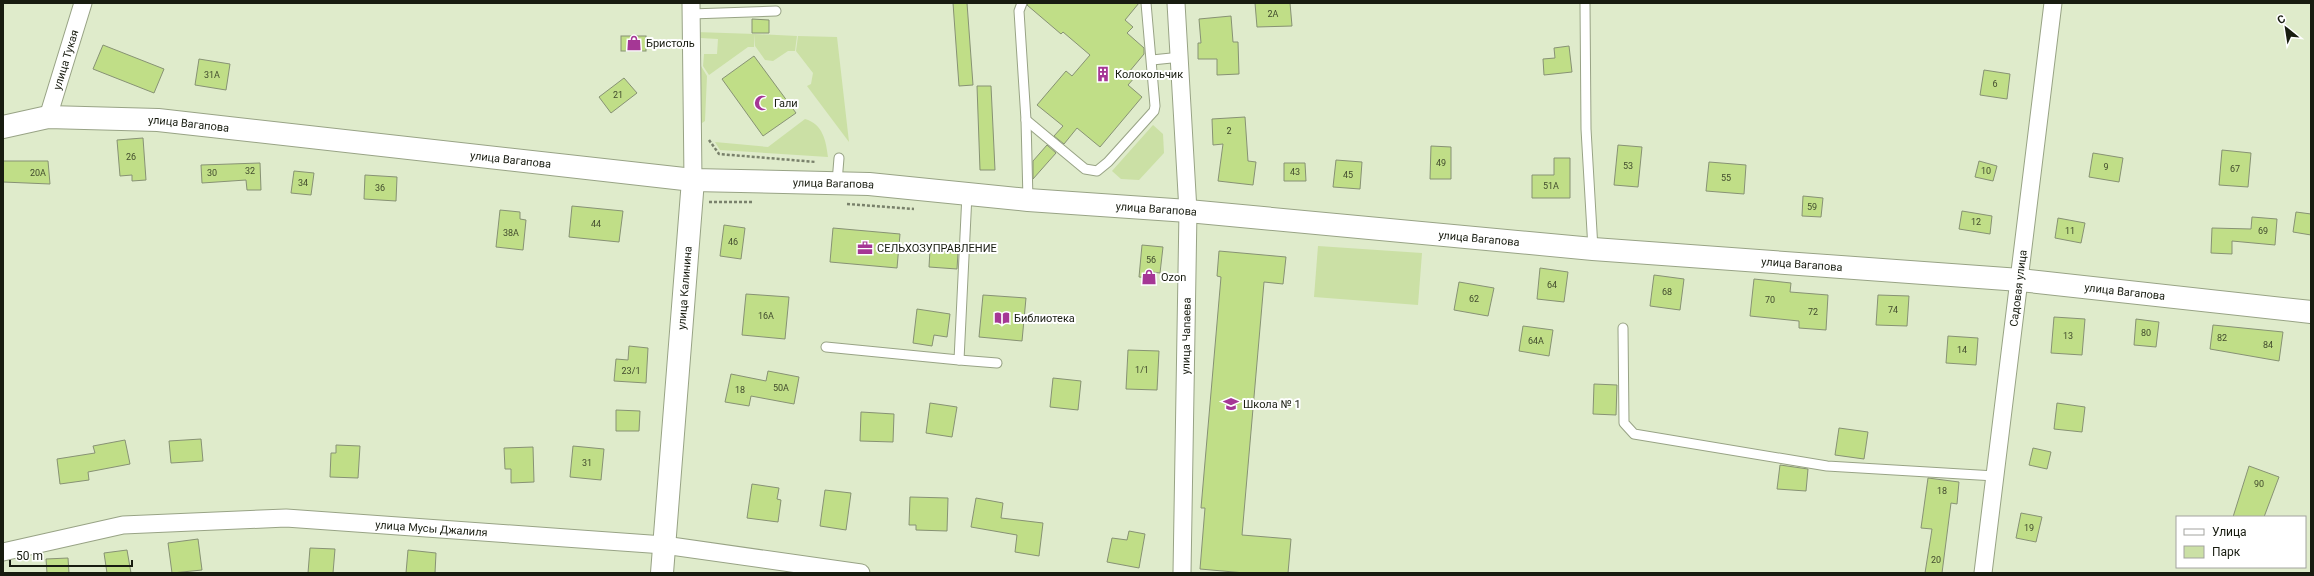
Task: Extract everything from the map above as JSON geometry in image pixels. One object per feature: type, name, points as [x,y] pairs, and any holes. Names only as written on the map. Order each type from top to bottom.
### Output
[{"type":"street","name":"улица Тукая","points":[[48,117],[83,3]]},
{"type":"street","name":"улица Чапаева","points":[[1176,3],[1188,211],[1182,573]]},
{"type":"street","name":"Садовая улица","points":[[1982,573],[2020,280],[2053,3]]},
{"type":"street","name":"улица Калинина","points":[[662,573],[692,203],[691,8]]},
{"type":"street","name":"улица Вагапова","points":[[3,127],[48,117],[158,120],[693,180],[837,182],[869,179],[967,194],[1028,200],[1188,211],[1593,249],[2020,280],[2311,312]]},
{"type":"street","name":"улица Мусы Джалиля","points":[[3,552],[123,525],[286,518],[664,545],[861,573]]},
{"type":"lane","points":[[1022,3],[1018,11],[1026,120],[1028,200]]},
{"type":"lane","points":[[1026,120],[1085,169],[1097,171],[1108,162],[1154,111],[1156,100],[1146,3]]},
{"type":"lane","points":[[1585,3],[1586,129],[1593,249]]},
{"type":"lane","points":[[691,8],[776,11]]},
{"type":"lane","points":[[1152,60],[1180,57]]},
{"type":"lane","points":[[837,182],[839,158]]},
{"type":"lane","points":[[959,360],[967,194]]},
{"type":"lane","points":[[1623,328],[1624,423],[1634,434],[1827,466],[1995,476]]},
{"type":"lane","points":[[826,347],[996,363]]},
{"type":"path","points":[[692,203],[759,202]]},
{"type":"path","points":[[842,204],[919,210]]},
{"type":"green space","points":[[696,32],[755,34],[754,47],[748,47],[709,75],[703,66],[704,54],[717,54],[718,39],[700,38],[701,66],[707,76],[705,121],[702,123],[693,111]]},
{"type":"green space","points":[[755,34],[797,36],[795,51],[788,51],[773,61],[765,60],[755,46]]},
{"type":"green space","points":[[798,36],[837,37],[849,142],[807,86],[811,84],[813,73],[796,51]]},
{"type":"green space","points":[[805,119],[811,121],[820,129],[825,139],[828,157],[720,150],[715,142],[768,147]]},
{"type":"green space","points":[[1153,125],[1163,134],[1164,153],[1139,180],[1121,179],[1112,171]]},
{"type":"green space","points":[[1318,246],[1422,253],[1418,305],[1314,297]]},
{"type":"building","points":[[953,3],[967,3],[973,85],[959,86]]},
{"type":"building","name":"Колокольчик","points":[[1028,3],[1139,3],[1125,20],[1133,27],[1127,33],[1144,48],[1144,54],[1129,72],[1135,77],[1128,85],[1142,97],[1100,147],[1077,128],[1064,144],[1054,136],[1063,126],[1037,105],[1066,71],[1072,76],[1090,55],[1063,32],[1061,34],[1027,5]]},
{"type":"building","points":[[1255,3],[1290,3],[1292,26],[1257,27]]},
{"type":"building","points":[[1231,16],[1233,42],[1238,42],[1239,74],[1217,75],[1217,59],[1198,59],[1198,43],[1201,43],[1199,19]]},
{"type":"building","points":[[752,19],[769,20],[769,33],[752,33]]},
{"type":"building","name":"Бристоль","points":[[621,36],[646,36],[646,51],[621,51]]},
{"type":"building","points":[[103,45],[164,69],[154,93],[93,69]]},
{"type":"building","points":[[1569,46],[1572,72],[1544,75],[1543,59],[1555,58],[1554,48]]},
{"type":"building","points":[[754,56],[796,113],[763,136],[722,79]]},
{"type":"building","points":[[199,59],[230,64],[226,90],[195,85]]},
{"type":"building","points":[[1984,70],[2010,74],[2007,99],[1980,95]]},
{"type":"building","points":[[624,78],[637,93],[611,113],[599,97]]},
{"type":"building","points":[[977,86],[991,86],[995,170],[980,170]]},
{"type":"building","points":[[1245,117],[1248,161],[1256,162],[1253,185],[1218,181],[1223,144],[1213,145],[1212,119]]},
{"type":"building","points":[[143,138],[146,180],[132,181],[132,175],[120,176],[117,140]]},
{"type":"building","points":[[1047,145],[1056,153],[1033,179],[1033,161]]},
{"type":"building","points":[[1618,145],[1642,147],[1638,187],[1614,185]]},
{"type":"building","points":[[1431,146],[1451,147],[1451,179],[1430,179]]},
{"type":"building","points":[[2222,150],[2251,153],[2248,187],[2219,185]]},
{"type":"building","points":[[2093,153],[2123,158],[2119,182],[2089,177]]},
{"type":"building","points":[[1554,158],[1570,158],[1570,198],[1532,198],[1532,175],[1554,175]]},
{"type":"building","points":[[1336,160],[1362,162],[1360,189],[1333,187]]},
{"type":"building","points":[[3,161],[48,161],[50,184],[3,182]]},
{"type":"building","points":[[1979,161],[1997,166],[1993,181],[1975,177]]},
{"type":"building","points":[[1709,162],[1746,165],[1744,194],[1706,191]]},
{"type":"building","points":[[260,163],[261,190],[247,190],[246,180],[202,183],[201,165]]},
{"type":"building","points":[[1284,163],[1305,163],[1306,181],[1284,181]]},
{"type":"building","points":[[294,171],[314,173],[311,195],[291,193]]},
{"type":"building","points":[[365,175],[397,177],[396,201],[364,199]]},
{"type":"building","points":[[1803,196],[1823,198],[1821,217],[1802,216]]},
{"type":"building","points":[[572,206],[623,211],[619,242],[569,237]]},
{"type":"building","points":[[500,210],[520,212],[520,219],[526,220],[523,250],[496,247]]},
{"type":"building","points":[[1962,211],[1992,216],[1990,234],[1959,229]]},
{"type":"building","points":[[2296,212],[2311,214],[2311,235],[2293,232]]},
{"type":"building","points":[[2252,217],[2277,219],[2275,245],[2232,241],[2232,254],[2211,253],[2212,228],[2251,229]]},
{"type":"building","points":[[2058,218],[2085,223],[2081,243],[2055,238]]},
{"type":"building","points":[[724,225],[745,228],[741,259],[720,256]]},
{"type":"building","name":"СЕЛЬХОЗУПРАВЛЕНИЕ","points":[[833,228],[900,234],[897,268],[830,262]]},
{"type":"building","points":[[1142,245],[1163,247],[1160,273],[1152,272],[1151,278],[1139,277]]},
{"type":"building","points":[[930,250],[958,253],[957,269],[929,267]]},
{"type":"building","name":"Школа № 1","points":[[1219,251],[1286,257],[1283,284],[1264,282],[1242,535],[1291,539],[1288,573],[1245,573],[1200,569],[1205,508],[1201,508],[1221,277],[1217,276]]},
{"type":"building","points":[[1540,268],[1568,272],[1564,302],[1537,299]]},
{"type":"building","points":[[1654,275],[1684,279],[1680,310],[1650,306]]},
{"type":"building","points":[[1754,279],[1791,283],[1790,292],[1828,295],[1826,330],[1799,328],[1799,321],[1750,316]]},
{"type":"building","points":[[1459,282],[1494,288],[1488,316],[1454,310]]},
{"type":"building","points":[[746,294],[789,297],[785,339],[742,335]]},
{"type":"building","name":"Библиотека","points":[[983,295],[1026,298],[1022,341],[979,337]]},
{"type":"building","points":[[1878,295],[1909,296],[1907,326],[1876,325]]},
{"type":"building","points":[[917,309],[950,314],[947,337],[934,335],[932,346],[913,343]]},
{"type":"building","points":[[2054,317],[2085,319],[2082,355],[2051,353]]},
{"type":"building","points":[[2136,319],[2159,322],[2156,347],[2134,345]]},
{"type":"building","points":[[2213,325],[2283,332],[2279,361],[2210,349]]},
{"type":"building","points":[[1523,326],[1553,330],[1549,356],[1519,351]]},
{"type":"building","points":[[1948,336],[1978,338],[1976,365],[1946,363]]},
{"type":"building","points":[[629,346],[648,348],[646,383],[614,381],[616,359],[628,360]]},
{"type":"building","points":[[1128,350],[1159,351],[1157,390],[1126,389]]},
{"type":"building","points":[[768,371],[799,377],[794,404],[751,396],[749,406],[725,402],[731,374],[766,381]]},
{"type":"building","points":[[1053,378],[1081,381],[1078,410],[1050,407]]},
{"type":"building","points":[[1594,384],[1617,385],[1616,415],[1593,414]]},
{"type":"building","points":[[930,403],[957,407],[952,437],[926,433]]},
{"type":"building","points":[[2057,403],[2085,407],[2082,432],[2054,429]]},
{"type":"building","points":[[616,410],[640,411],[639,431],[616,431]]},
{"type":"building","points":[[861,412],[894,414],[893,442],[860,441]]},
{"type":"building","points":[[1839,428],[1868,432],[1864,459],[1835,455]]},
{"type":"building","points":[[201,439],[203,461],[171,463],[169,441]]},
{"type":"building","points":[[125,440],[130,464],[88,472],[89,480],[60,484],[57,459],[95,453],[93,446]]},
{"type":"building","points":[[336,445],[360,446],[358,478],[330,477],[331,453],[336,453]]},
{"type":"building","points":[[573,446],[604,449],[601,480],[570,477]]},
{"type":"building","points":[[533,447],[534,482],[511,483],[511,469],[505,469],[504,448]]},
{"type":"building","points":[[2033,448],[2051,452],[2047,469],[2029,465]]},
{"type":"building","points":[[1780,465],[1808,469],[1806,491],[1777,489]]},
{"type":"building","points":[[2249,466],[2279,477],[2264,516],[2233,516]]},
{"type":"building","points":[[1928,478],[1959,482],[1957,504],[1951,503],[1942,573],[1925,573],[1932,529],[1921,528]]},
{"type":"building","points":[[752,484],[779,488],[777,499],[781,500],[778,522],[747,518]]},
{"type":"building","points":[[825,490],[851,493],[846,530],[820,526]]},
{"type":"building","points":[[910,497],[948,498],[947,531],[916,530],[916,525],[909,525]]},
{"type":"building","points":[[976,498],[1003,503],[1001,518],[1043,523],[1039,556],[1015,552],[1017,535],[971,527]]},
{"type":"building","points":[[2021,513],[2042,517],[2036,542],[2016,538]]},
{"type":"building","points":[[1129,531],[1145,534],[1139,568],[1107,562],[1112,538],[1127,540]]},
{"type":"building","points":[[198,539],[202,570],[172,573],[168,543]]},
{"type":"building","points":[[310,548],[335,549],[333,573],[308,573]]},
{"type":"building","points":[[127,550],[131,573],[107,573],[104,553]]},
{"type":"building","points":[[408,550],[436,553],[435,573],[406,573]]},
{"type":"building","points":[[68,558],[69,573],[47,573],[46,559]]},
{"type":"place","name":"Бристоль","points":[[634,43]]},
{"type":"place","name":"Колокольчик","points":[[1103,74]]},
{"type":"place","name":"Гали","points":[[762,103]]},
{"type":"place","name":"СЕЛЬХОЗУПРАВЛЕНИЕ","points":[[865,248]]},
{"type":"place","name":"Ozon","points":[[1149,277]]},
{"type":"place","name":"Библиотека","points":[[1002,318]]},
{"type":"place","name":"Школа № 1","points":[[1231,404]]}]
